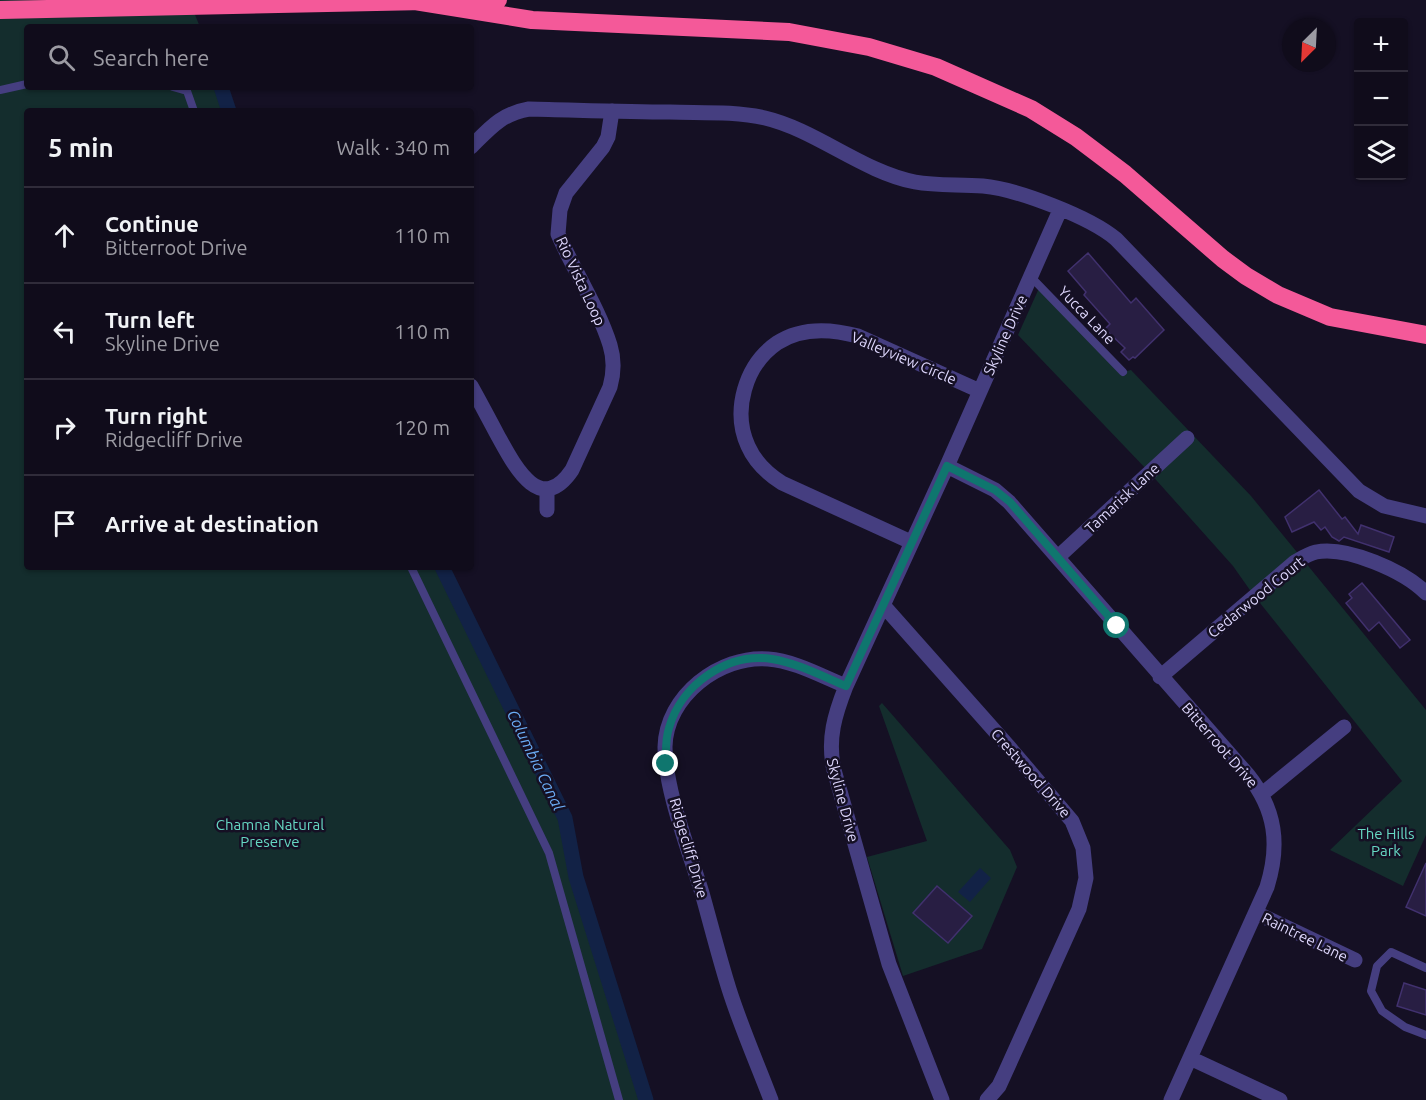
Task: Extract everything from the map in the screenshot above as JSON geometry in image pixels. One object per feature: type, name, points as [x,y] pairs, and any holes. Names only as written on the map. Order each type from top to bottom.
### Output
[{"type":"highway","points":[[0,10],[498,0]]},
{"type":"highway","points":[[415,1],[532,20],[789,32],[869,47],[936,67],[1016,102],[1068,132],[1125,174],[1223,259],[1278,295],[1330,317],[1426,335]]},
{"type":"street","points":[[474,144],[495,123],[513,112],[529,109],[729,113],[765,118],[786,126],[902,179],[933,184],[1003,189],[1060,210],[1094,224],[1116,239],[1359,491],[1390,509],[1426,516]]},
{"type":"street","name":"Rio Vista Loop","points":[[547,489],[558,486],[572,470],[613,377],[611,346],[558,234],[558,223],[566,194],[603,147],[608,137],[612,111]]},
{"type":"street","name":"Skyline Drive","points":[[942,1100],[889,964],[834,770],[830,753],[831,735],[836,711],[846,686],[947,466],[1060,210]]},
{"type":"street","name":"Valleyview Circle","points":[[911,542],[782,483],[769,474],[748,446],[743,430],[740,411],[743,393],[750,374],[761,358],[778,343],[810,332],[840,331],[858,336],[980,391]]},
{"type":"street","points":[[474,391],[517,468],[534,486],[547,489],[547,510]]},
{"type":"street","name":"Tamarisk Lane","points":[[1058,557],[1186,438]]},
{"type":"street","name":"Bitterroot Drive","points":[[947,466],[995,490],[1010,502],[1160,677],[1248,775],[1262,794],[1271,818],[1275,836],[1274,857],[1267,887],[1171,1100]]},
{"type":"street","name":"Cedarwood Court","points":[[1160,677],[1295,562],[1313,552],[1348,554],[1394,570],[1426,593]]},
{"type":"street","name":"Crestwood Drive","points":[[883,606],[1072,821],[1083,848],[1086,878],[1079,909],[999,1086],[987,1100]]},
{"type":"street","name":"Ridgecliff Drive","points":[[771,1100],[728,988],[669,781],[665,744],[669,727],[685,696],[696,683],[724,666],[738,661],[757,658],[772,659],[846,686]]},
{"type":"street","points":[[1262,794],[1344,727]]},
{"type":"street","name":"Raintree Lane","points":[[1256,913],[1355,960]]},
{"type":"street","points":[[1190,1058],[1280,1100]]},
{"type":"lane","points":[[0,90],[24,85]]},
{"type":"lane","points":[[184,90],[187,91],[193,108]]},
{"type":"lane","name":"Yucca Lane","points":[[1031,277],[1123,372]]},
{"type":"lane","points":[[412,570],[549,853],[619,1100]]},
{"type":"lane","points":[[1426,968],[1391,952],[1377,966],[1371,991],[1382,1011],[1413,1030],[1426,1035]]},
{"type":"green space","name":"Chamna Natural Preserve","points":[[0,0],[189,0],[199,24],[24,24],[24,90],[223,90],[229,108],[24,108],[24,570],[443,570],[565,818],[576,877],[646,1100],[0,1100]]},
{"type":"green space","name":"The Hills Park","points":[[1040,286],[1123,372],[1131,370],[1251,496],[1426,710],[1426,835],[1403,886],[1330,850],[1402,781],[1233,566],[1149,472],[1018,335]]},
{"type":"green space","points":[[882,703],[1010,850],[1017,867],[982,949],[903,976],[867,857],[927,841],[879,706]]},
{"type":"water","points":[[980,868],[991,878],[970,902],[958,892]]},
{"type":"building","points":[[1088,253],[1131,303],[1136,298],[1164,330],[1135,358],[1129,360],[1121,352],[1125,348],[1105,329],[1110,324],[1084,295],[1086,292],[1068,271]]},
{"type":"building","points":[[1319,490],[1342,519],[1345,517],[1358,534],[1361,525],[1394,537],[1389,552],[1344,537],[1339,541],[1332,537],[1325,527],[1321,530],[1314,522],[1292,532],[1285,517]]},
{"type":"building","points":[[1362,583],[1410,640],[1400,648],[1379,622],[1369,631],[1346,603],[1352,598],[1349,594]]},
{"type":"building","points":[[1426,863],[1426,916],[1406,907]]},
{"type":"building","points":[[937,886],[972,916],[948,943],[913,913]]},
{"type":"building","points":[[1404,983],[1426,990],[1426,1015],[1397,1006]]},
{"type":"waterway","name":"Columbia Canal","points":[[222,90],[228,108]]},
{"type":"waterway","name":"Columbia Canal","points":[[443,570],[565,818],[576,877],[646,1100]]},
{"type":"route","points":[[666,764],[665,744],[669,727],[685,696],[696,683],[724,666],[757,658],[772,659],[846,686],[947,466],[995,490],[1010,502],[1117,626]]}]
